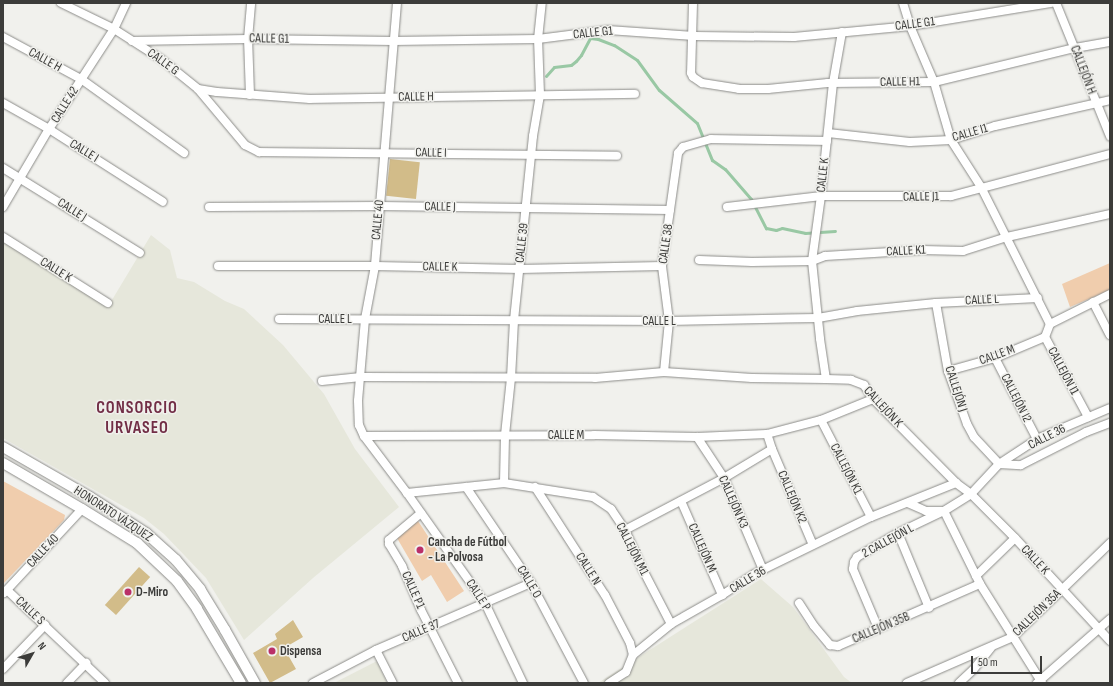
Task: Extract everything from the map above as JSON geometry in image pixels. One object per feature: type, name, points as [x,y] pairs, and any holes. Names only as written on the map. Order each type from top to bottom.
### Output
[{"type":"street","name":"CALLE G","points":[[62,3],[114,29],[161,59],[198,89],[246,145]]},
{"type":"street","name":"CALLE 42","points":[[3,207],[49,129],[114,29],[126,3]]},
{"type":"street","points":[[250,95],[248,39],[251,3]]},
{"type":"street","name":"CALLE 40","points":[[364,436],[359,425],[358,401],[365,319],[375,266],[397,3]]},
{"type":"street","name":"CALLE 39","points":[[504,483],[505,435],[511,378],[514,320],[531,154],[540,96],[538,39],[542,3]]},
{"type":"street","points":[[693,3],[694,36]]},
{"type":"street","points":[[904,3],[910,26],[934,82],[951,140],[981,187],[1050,324],[1110,294]]},
{"type":"street","name":"CALLE G1","points":[[132,41],[248,39],[393,41],[538,39],[608,30],[694,36],[794,37],[910,26],[1051,3]]},
{"type":"street","name":"CALLEJÓN H","points":[[1056,3],[1110,136]]},
{"type":"street","name":"CALLE K","points":[[818,318],[812,261],[821,196],[833,83],[842,32]]},
{"type":"street","name":"CALLE H1","points":[[694,36],[691,73],[693,77],[702,83],[740,88],[768,89],[833,83],[934,82],[1075,48],[1110,42]]},
{"type":"street","name":"CALLE H","points":[[3,37],[81,79],[184,153]]},
{"type":"street","name":"CALLE H","points":[[198,89],[250,95],[310,99],[635,94]]},
{"type":"street","name":"CALLE I1","points":[[711,139],[827,137],[910,142],[951,140],[995,126],[1110,100]]},
{"type":"street","name":"CALLE I","points":[[3,103],[49,129],[163,202]]},
{"type":"street","name":"CALLE 38","points":[[664,372],[669,321],[662,266],[678,153],[683,147],[711,139]]},
{"type":"street","name":"CALLE I","points":[[246,145],[259,152],[384,152],[617,156]]},
{"type":"street","name":"CALLE J1","points":[[727,207],[821,196],[951,196],[1110,154]]},
{"type":"street","name":"CALLE J","points":[[3,168],[140,253]]},
{"type":"street","name":"CALLE J","points":[[209,207],[380,206],[670,210]]},
{"type":"street","name":"CALLE K1","points":[[699,260],[752,262],[812,261],[825,256],[923,250],[963,251],[1007,237],[1110,214]]},
{"type":"street","name":"CALLE K","points":[[3,237],[108,303]]},
{"type":"street","name":"CALLE K","points":[[218,266],[375,266],[520,269],[662,266]]},
{"type":"street","name":"CALLE L","points":[[278,319],[669,321],[818,318],[936,303],[1038,298]]},
{"type":"street","points":[[1092,302],[1110,335]]},
{"type":"street","name":"CALLEJÓN J","points":[[936,303],[948,371],[970,430],[984,449],[999,464]]},
{"type":"street","points":[[818,318],[826,379]]},
{"type":"street","name":"CALLEJÓN I1","points":[[1050,324],[1045,337],[1088,417]]},
{"type":"street","name":"CALLE M","points":[[948,371],[995,358],[1045,337]]},
{"type":"street","name":"CALLEJÓN I2","points":[[995,358],[1037,439]]},
{"type":"street","name":"CALLEJÓN K","points":[[322,380],[361,377],[595,378],[664,372],[752,378],[851,380],[864,385],[874,399],[956,483]]},
{"type":"street","name":"CALLE M","points":[[364,436],[594,435],[698,437],[767,434],[822,420],[874,399]]},
{"type":"street","name":"CALLE 36","points":[[944,511],[971,494],[999,464],[1037,439],[1110,408]]},
{"type":"street","name":"CALLEJÓN K1","points":[[822,420],[871,518]]},
{"type":"street","points":[[999,464],[1021,465],[1086,432],[1110,422]]},
{"type":"street","points":[[625,530],[724,478],[772,449],[767,434]]},
{"type":"street","name":"CALLE P","points":[[364,436],[407,493],[485,603],[523,683]]},
{"type":"street","name":"CALLEJÓN K3","points":[[698,437],[724,478],[763,570]]},
{"type":"street","name":"HONORATO VÁZQUEZ","points":[[3,447],[90,497],[146,533],[176,560],[200,589],[255,683]]},
{"type":"street","name":"CALLEJÓN K2","points":[[772,449],[813,544]]},
{"type":"street","name":"HONORATO VÁZQUEZ","points":[[3,463],[82,508],[137,543],[177,581],[197,609],[241,683]]},
{"type":"street","name":"CALLEJÓN M1","points":[[407,493],[504,483],[593,497],[611,509],[625,530],[643,570],[671,624]]},
{"type":"street","name":"CALLE K","points":[[956,483],[971,494],[1015,538],[1110,641]]},
{"type":"street","name":"CALLE 36","points":[[609,683],[626,672],[633,655],[671,624],[763,570],[813,544],[956,483]]},
{"type":"street","name":"CALLE O","points":[[466,487],[531,583],[584,683]]},
{"type":"street","name":"CALLE N","points":[[535,487],[605,595],[630,642],[633,655]]},
{"type":"street","name":"CALLEJÓN M","points":[[681,501],[722,595]]},
{"type":"street","points":[[908,503],[926,511],[944,511],[980,584],[1040,682],[1110,619]]},
{"type":"street","name":"CALLE 40","points":[[5,592],[82,508]]},
{"type":"street","name":"2 CALLEJÓN L","points":[[878,628],[853,569],[854,562],[857,557],[898,533],[944,511]]},
{"type":"street","name":"CALLE P1","points":[[421,513],[389,540],[458,683]]},
{"type":"street","points":[[898,533],[929,608]]},
{"type":"street","points":[[976,576],[1015,538]]},
{"type":"street","name":"CALLEJÓN 35A","points":[[907,683],[1012,637],[1110,543]]},
{"type":"street","name":"CALLE 37","points":[[313,683],[376,650],[531,583]]},
{"type":"street","name":"CALLEJÓN 35B","points":[[799,603],[814,626],[830,645],[838,646],[929,608],[980,584]]},
{"type":"street","name":"CALLE S","points":[[5,592],[45,625],[105,683]]},
{"type":"street","points":[[3,669],[45,625]]},
{"type":"street","points":[[959,683],[973,670],[991,647]]},
{"type":"street","points":[[376,650],[393,683]]},
{"type":"street","points":[[67,683],[86,663]]},
{"type":"shaded area","name":"CONSORCIO URVASEO","points":[[151,235],[170,250],[177,278],[194,282],[225,301],[244,309],[283,345],[324,394],[355,449],[399,507],[313,578],[244,640],[206,578],[164,534],[144,518],[3,438],[3,240],[109,305]]},
{"type":"shaded area","points":[[1110,263],[1110,290],[1070,307],[1062,284]]},
{"type":"shaded area","points":[[3,481],[65,515],[64,520],[3,584]]},
{"type":"shaded area","points":[[418,521],[464,591],[447,602],[431,575],[422,581],[397,538]]},
{"type":"shaded area","points":[[761,579],[793,607],[844,677],[852,683],[598,683]]},
{"type":"shaded area","points":[[377,661],[387,683],[334,683]]},
{"type":"building","points":[[390,159],[420,162],[416,199],[386,196]]},
{"type":"building","name":"D-Miro","points":[[139,567],[150,577],[116,615],[105,605]]},
{"type":"building","name":"Dispensa","points":[[293,620],[303,637],[284,648],[296,669],[270,683],[253,653],[277,639],[275,634]]},
{"type":"waterway","points":[[546,76],[554,67],[571,65],[576,61],[590,38],[598,39],[614,45],[637,60],[659,90],[697,123],[712,160],[725,169],[751,199],[766,228],[776,230],[782,228],[805,233],[835,231]]},
{"type":"place","name":"Cancha de Fútbol - La Polvosa","points":[[420,550]]},
{"type":"place","name":"D-Miro","points":[[128,592]]},
{"type":"place","name":"Dispensa","points":[[272,651]]},
{"type":"district","name":"CONSORCIO URVASEO","points":[[137,419]]}]
